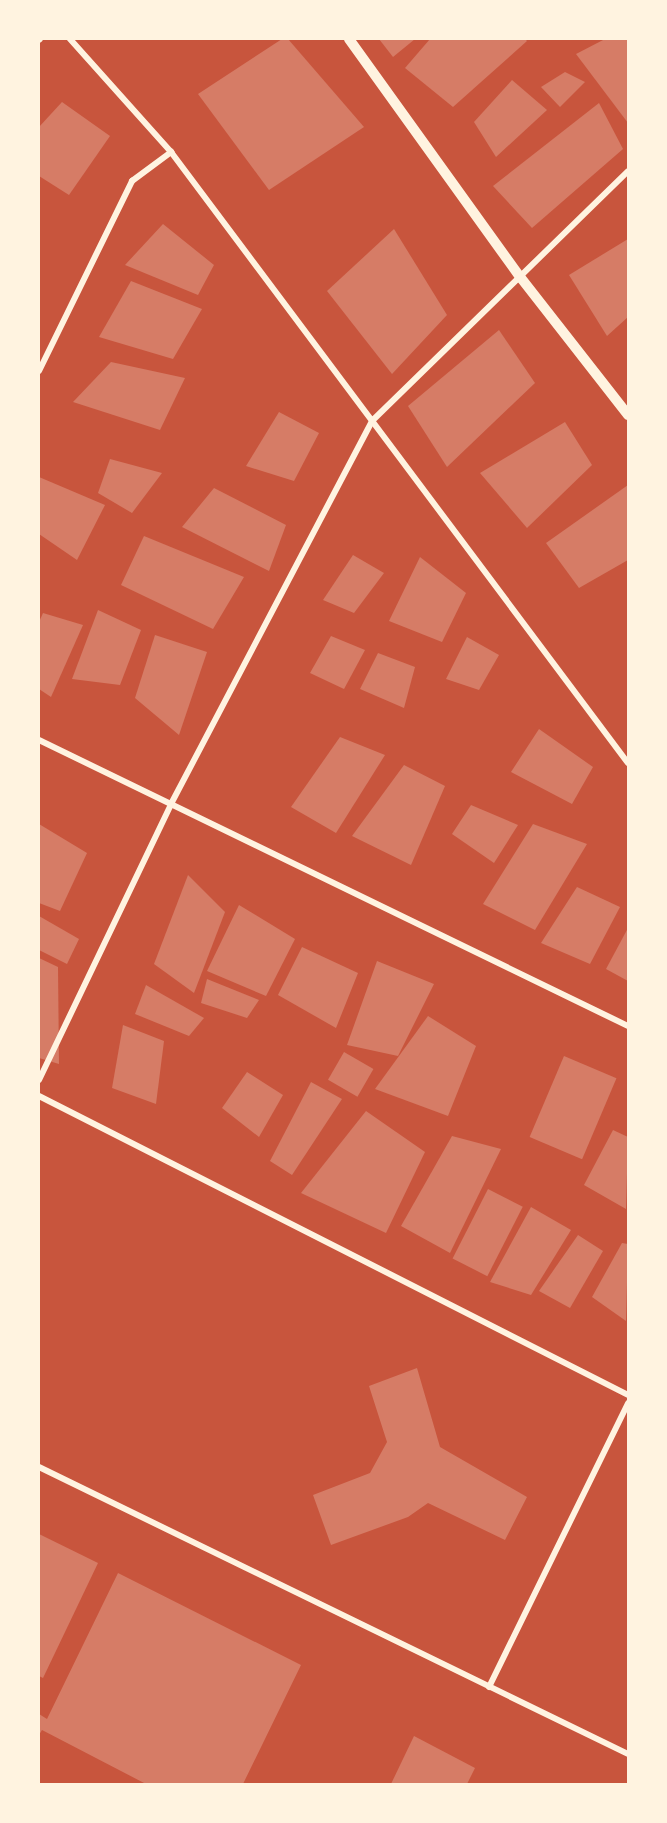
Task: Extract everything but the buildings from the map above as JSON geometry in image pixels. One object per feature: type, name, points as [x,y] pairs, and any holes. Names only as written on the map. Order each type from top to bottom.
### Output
[{"type":"street","points":[[70,39],[171,152],[628,763]]},
{"type":"street","points":[[349,39],[521,278],[628,415]]},
{"type":"street","points":[[39,371],[132,180],[171,152]]},
{"type":"street","points":[[39,1080],[171,804],[373,420],[521,278],[628,171]]},
{"type":"street","points":[[39,740],[628,1026]]},
{"type":"street","points":[[39,1096],[628,1395]]},
{"type":"street","points":[[489,1687],[628,1403]]},
{"type":"street","points":[[39,1467],[628,1754]]}]
